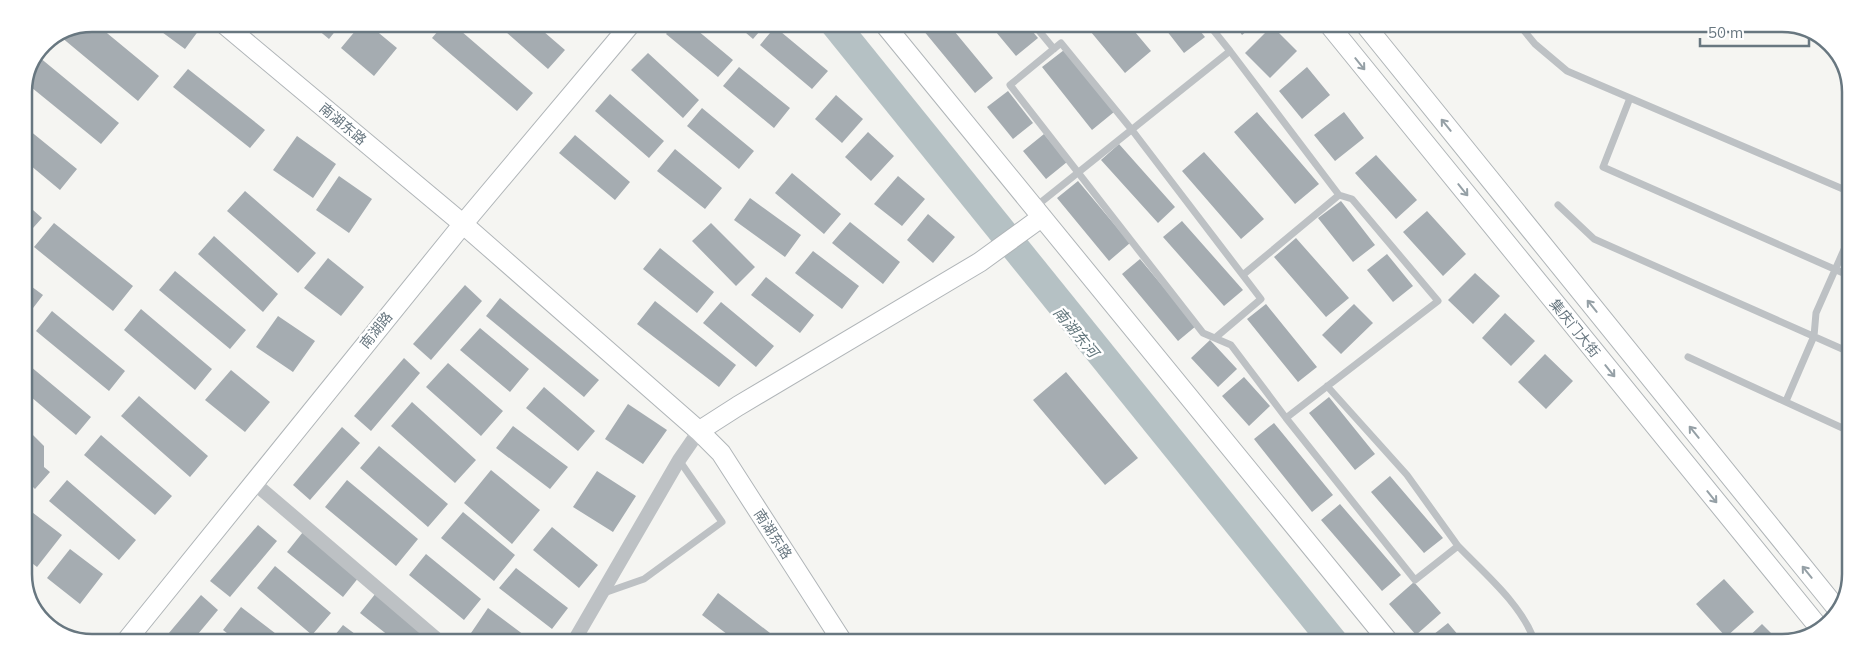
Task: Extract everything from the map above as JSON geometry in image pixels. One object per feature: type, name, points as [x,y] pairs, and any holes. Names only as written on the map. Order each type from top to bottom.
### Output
[{"type":"street","name":"南湖东路","points":[[234,32],[463,224],[721,452],[838,634]]},
{"type":"street","name":"南湖路","points":[[132,634],[463,224],[624,32]]},
{"type":"street","points":[[891,32],[1382,634]]},
{"type":"street","name":"集庆门大街","points":[[1335,32],[1816,624]]},
{"type":"street","name":"集庆门大街","points":[[1371,32],[1834,605]]},
{"type":"street","points":[[578,634],[679,460],[699,431],[980,262],[1014,236],[1038,212]]},
{"type":"street","points":[[254,482],[431,634]]},
{"type":"lane","points":[[1040,32],[1054,49]]},
{"type":"lane","points":[[1215,32],[1339,195],[1352,199],[1438,300],[1286,418]]},
{"type":"lane","points":[[1525,32],[1535,44],[1567,71],[1842,189]]},
{"type":"lane","points":[[1215,338],[1261,299],[1244,274],[1132,130],[1061,43],[1010,85],[1204,333],[1215,338],[1231,345],[1286,418],[1415,580],[1458,546]]},
{"type":"lane","points":[[1038,212],[1078,172],[1230,51]]},
{"type":"lane","points":[[1630,98],[1603,167],[1842,273]]},
{"type":"lane","points":[[1244,274],[1339,195]]},
{"type":"lane","points":[[1558,205],[1594,239],[1842,349]]},
{"type":"lane","points":[[1786,401],[1814,336],[1816,313],[1842,254]]},
{"type":"lane","points":[[1688,357],[1842,428]]},
{"type":"lane","points":[[1327,386],[1407,475],[1458,546],[1512,602],[1532,634]]},
{"type":"lane","points":[[601,594],[644,579],[722,522],[679,460]]},
{"type":"water","name":"南湖东河","points":[[823,32],[860,32],[1346,634],[1309,634]]},
{"type":"building","points":[[106,32],[159,76],[138,101],[65,40],[81,34]]},
{"type":"building","points":[[162,32],[198,32],[185,49]]},
{"type":"building","points":[[321,32],[335,32],[329,39]]},
{"type":"building","points":[[354,32],[378,32],[397,48],[374,76],[341,48]]},
{"type":"building","points":[[437,32],[462,32],[533,93],[517,111],[432,38]]},
{"type":"building","points":[[506,32],[544,32],[565,50],[548,69]]},
{"type":"building","points":[[668,32],[699,32],[733,60],[718,77],[666,34]]},
{"type":"building","points":[[745,32],[759,32],[753,39]]},
{"type":"building","points":[[771,32],[781,32],[828,71],[812,89],[760,45]]},
{"type":"building","points":[[925,32],[955,32],[993,78],[975,93]]},
{"type":"building","points":[[996,32],[1033,32],[1038,38],[1016,56]]},
{"type":"building","points":[[1091,32],[1135,32],[1151,51],[1125,73]]},
{"type":"building","points":[[1168,32],[1201,32],[1205,37],[1184,53]]},
{"type":"building","points":[[1266,32],[1278,32],[1297,51],[1270,78],[1245,53]]},
{"type":"building","points":[[1064,50],[1114,112],[1092,130],[1042,67]]},
{"type":"building","points":[[648,53],[699,100],[683,118],[631,70]]},
{"type":"building","points":[[43,60],[119,123],[101,144],[33,88],[37,70]]},
{"type":"building","points":[[739,67],[790,108],[774,128],[723,86]]},
{"type":"building","points":[[1307,67],[1330,95],[1302,119],[1279,91]]},
{"type":"building","points":[[188,69],[265,130],[250,148],[173,87]]},
{"type":"building","points":[[1008,91],[1033,123],[1013,139],[987,107]]},
{"type":"building","points":[[610,94],[664,141],[649,158],[595,111]]},
{"type":"building","points":[[836,95],[863,119],[842,143],[815,119]]},
{"type":"building","points":[[702,108],[754,151],[739,169],[687,126]]},
{"type":"building","points":[[1257,112],[1319,184],[1295,204],[1234,132]]},
{"type":"building","points":[[1344,112],[1364,138],[1335,161],[1314,135]]},
{"type":"building","points":[[868,132],[894,156],[871,181],[845,157]]},
{"type":"building","points":[[32,133],[77,169],[60,190],[32,167]]},
{"type":"building","points":[[1044,134],[1067,162],[1046,179],[1023,151]]},
{"type":"building","points":[[575,135],[630,182],[615,200],[559,153]]},
{"type":"building","points":[[297,136],[336,164],[313,198],[273,170]]},
{"type":"building","points":[[1119,144],[1175,207],[1158,223],[1101,160]]},
{"type":"building","points":[[675,149],[722,188],[705,209],[657,171]]},
{"type":"building","points":[[1204,152],[1264,219],[1241,239],[1182,171]]},
{"type":"building","points":[[1376,155],[1417,200],[1396,219],[1355,173]]},
{"type":"building","points":[[792,173],[841,214],[824,234],[775,193]]},
{"type":"building","points":[[339,176],[372,199],[349,233],[316,210]]},
{"type":"building","points":[[898,176],[925,199],[902,226],[874,204]]},
{"type":"building","points":[[1078,181],[1130,243],[1109,261],[1057,198]]},
{"type":"building","points":[[245,191],[316,253],[298,273],[227,211]]},
{"type":"building","points":[[750,198],[801,235],[785,257],[734,220]]},
{"type":"building","points":[[1341,201],[1375,245],[1353,262],[1318,218]]},
{"type":"building","points":[[32,209],[42,218],[32,229]]},
{"type":"building","points":[[1427,211],[1466,254],[1443,276],[1403,232]]},
{"type":"building","points":[[928,214],[955,237],[933,263],[907,240]]},
{"type":"building","points":[[1182,221],[1243,290],[1224,306],[1163,237]]},
{"type":"building","points":[[850,222],[900,262],[883,284],[832,243]]},
{"type":"building","points":[[54,223],[133,286],[113,311],[34,247]]},
{"type":"building","points":[[711,223],[755,267],[736,286],[692,241]]},
{"type":"building","points":[[214,236],[278,294],[263,312],[198,254]]},
{"type":"building","points":[[1296,238],[1349,298],[1326,317],[1274,257]]},
{"type":"building","points":[[660,248],[714,292],[697,313],[643,269]]},
{"type":"building","points":[[813,251],[859,286],[842,309],[795,273]]},
{"type":"building","points":[[1387,254],[1413,286],[1393,302],[1367,270]]},
{"type":"building","points":[[328,258],[364,287],[341,316],[304,288]]},
{"type":"building","points":[[1140,259],[1196,326],[1178,341],[1122,274]]},
{"type":"building","points":[[175,271],[246,330],[230,349],[159,290]]},
{"type":"building","points":[[1475,273],[1500,296],[1473,324],[1448,300]]},
{"type":"building","points":[[766,277],[814,315],[800,333],[751,295]]},
{"type":"building","points":[[465,285],[482,301],[431,360],[413,344]]},
{"type":"building","points":[[32,287],[43,295],[32,309]]},
{"type":"building","points":[[500,298],[599,380],[584,397],[486,316]]},
{"type":"building","points":[[655,301],[736,365],[719,387],[637,324]]},
{"type":"building","points":[[721,302],[774,346],[756,367],[703,323]]},
{"type":"building","points":[[1266,304],[1317,367],[1298,382],[1247,319]]},
{"type":"building","points":[[1354,304],[1373,323],[1341,354],[1322,335]]},
{"type":"building","points":[[141,309],[212,369],[195,390],[124,330]]},
{"type":"building","points":[[52,311],[125,371],[109,391],[36,331]]},
{"type":"building","points":[[1505,313],[1535,341],[1511,366],[1482,338]]},
{"type":"building","points":[[278,316],[315,341],[293,372],[256,347]]},
{"type":"building","points":[[480,328],[529,369],[510,392],[460,350]]},
{"type":"building","points":[[1210,340],[1237,369],[1218,387],[1191,358]]},
{"type":"building","points":[[1545,354],[1573,381],[1546,409],[1518,382]]},
{"type":"building","points":[[404,358],[420,373],[371,431],[354,416]]},
{"type":"building","points":[[448,363],[503,411],[481,436],[426,387]]},
{"type":"building","points":[[33,368],[91,417],[76,435],[33,398]]},
{"type":"building","points":[[231,370],[270,402],[245,432],[205,400]]},
{"type":"building","points":[[1066,372],[1138,458],[1105,485],[1033,400]]},
{"type":"building","points":[[1244,377],[1270,406],[1249,426],[1222,396]]},
{"type":"building","points":[[544,387],[595,431],[578,451],[526,408]]},
{"type":"building","points":[[139,396],[208,456],[190,477],[121,416]]},
{"type":"building","points":[[1329,397],[1375,454],[1355,470],[1309,413]]},
{"type":"building","points":[[412,402],[476,460],[455,483],[391,426]]},
{"type":"building","points":[[628,404],[667,430],[643,464],[605,439]]},
{"type":"building","points":[[1274,423],[1333,495],[1312,512],[1254,439]]},
{"type":"building","points":[[513,426],[568,467],[550,489],[496,448]]},
{"type":"building","points":[[342,427],[360,443],[310,500],[293,485]]},
{"type":"building","points":[[33,435],[44,446],[44,467],[50,472],[35,489],[33,487]]},
{"type":"building","points":[[101,435],[172,496],[155,515],[84,455]]},
{"type":"building","points":[[379,446],[448,504],[428,527],[360,468]]},
{"type":"building","points":[[491,470],[540,510],[512,544],[464,503]]},
{"type":"building","points":[[597,471],[636,496],[613,532],[573,507]]},
{"type":"building","points":[[1390,476],[1443,538],[1424,553],[1371,492]]},
{"type":"building","points":[[67,480],[136,540],[119,560],[49,501]]},
{"type":"building","points":[[347,480],[418,539],[396,566],[325,507]]},
{"type":"building","points":[[1340,504],[1401,575],[1382,591],[1321,520]]},
{"type":"building","points":[[463,512],[515,555],[494,581],[441,538]]},
{"type":"building","points":[[33,513],[62,535],[37,567],[33,564]]},
{"type":"building","points":[[258,525],[277,541],[230,597],[210,581]]},
{"type":"building","points":[[552,527],[598,565],[579,588],[533,550]]},
{"type":"building","points":[[303,532],[359,577],[343,597],[287,552]]},
{"type":"building","points":[[70,549],[103,574],[80,604],[47,578]]},
{"type":"building","points":[[426,554],[481,599],[464,620],[409,575]]},
{"type":"building","points":[[275,566],[331,613],[311,634],[257,588]]},
{"type":"building","points":[[516,568],[568,608],[552,629],[499,588]]},
{"type":"building","points":[[1724,579],[1754,612],[1729,634],[1723,634],[1696,604]]},
{"type":"building","points":[[1414,582],[1441,613],[1415,634],[1389,604]]},
{"type":"building","points":[[376,593],[422,634],[386,634],[360,613]]},
{"type":"building","points":[[718,593],[770,633],[727,634],[702,615]]},
{"type":"building","points":[[201,595],[218,610],[198,634],[168,634]]},
{"type":"building","points":[[241,607],[276,634],[228,634],[223,630]]},
{"type":"building","points":[[488,608],[523,634],[472,634],[471,633]]},
{"type":"building","points":[[1448,623],[1457,634],[1434,634]]},
{"type":"building","points":[[1762,624],[1772,634],[1751,634]]},
{"type":"building","points":[[343,625],[355,634],[336,634]]}]
